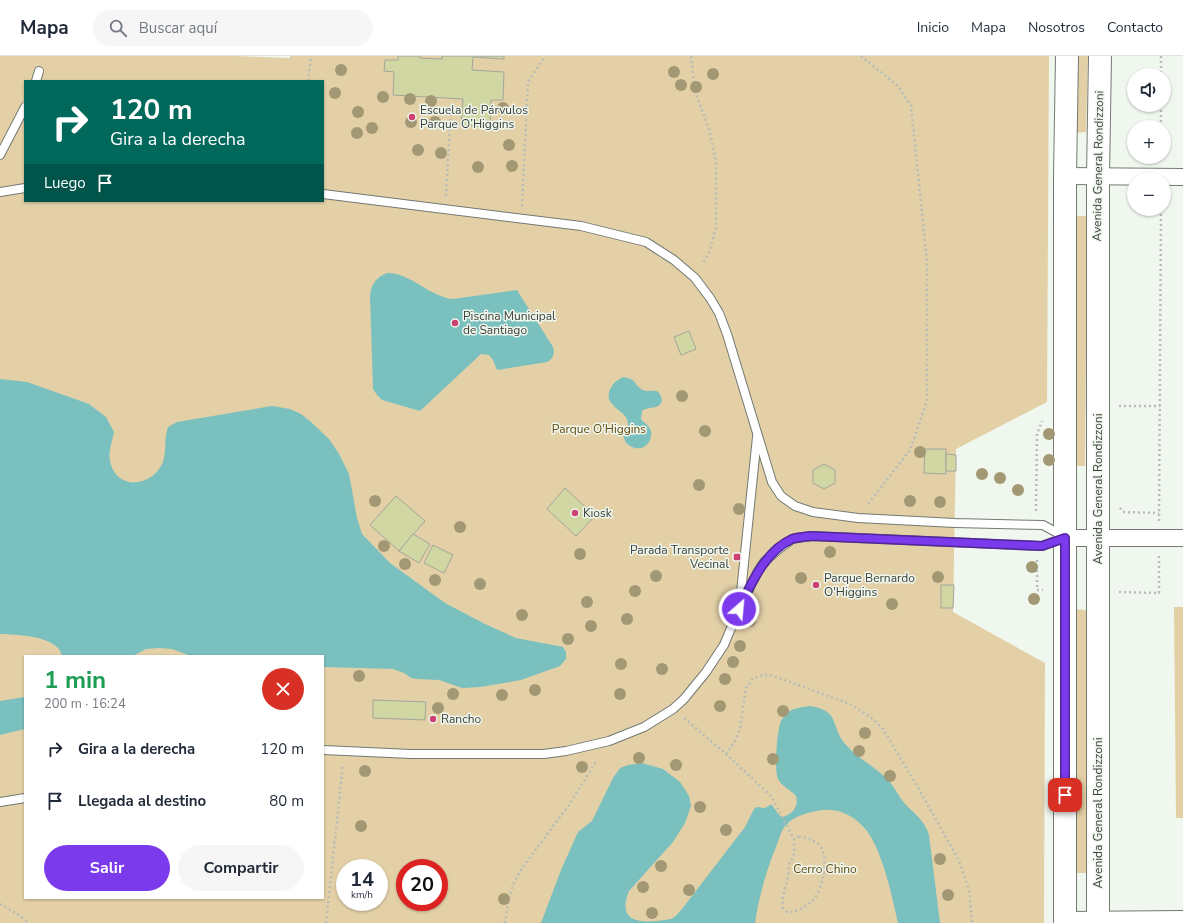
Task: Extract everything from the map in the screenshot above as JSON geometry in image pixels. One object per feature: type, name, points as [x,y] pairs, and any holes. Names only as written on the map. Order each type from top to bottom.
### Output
[{"type":"main road","points":[[1065,922],[1065,176],[1067,56]]},
{"type":"main road","name":"Avenida General Rondizzoni","points":[[1098,922],[1098,176],[1100,56]]},
{"type":"street","points":[[1065,176],[1183,176]]},
{"type":"street","points":[[1065,538],[1183,538]]},
{"type":"street","points":[[1065,922],[1183,919]]},
{"type":"lane","points":[[36,80],[39,71]]},
{"type":"lane","points":[[0,155],[24,109]]},
{"type":"lane","points":[[0,192],[24,188]]},
{"type":"lane","points":[[324,194],[581,226],[646,242],[674,260],[695,278],[719,313],[758,432],[772,482],[781,496],[795,506],[813,512],[858,518],[955,523],[1036,524],[1043,525],[1065,538]]},
{"type":"lane","points":[[739,609],[758,432]]},
{"type":"lane","points":[[324,750],[411,754],[544,754],[566,751],[609,741],[644,727],[673,709],[684,699],[706,672],[724,645],[739,609],[758,571],[764,562],[779,548],[792,539],[811,536],[1042,546],[1065,538]]},
{"type":"lane","points":[[0,802],[24,798]]},
{"type":"path","points":[[308,80],[311,56]]},
{"type":"path","points":[[522,218],[528,82],[545,56]]},
{"type":"path","points":[[691,56],[695,92],[709,129],[716,162],[716,227],[710,250],[695,278]]},
{"type":"path","points":[[858,518],[910,450],[927,401],[927,262],[911,106],[898,86],[861,56]]},
{"type":"path","points":[[1161,56],[1161,68]]},
{"type":"path","points":[[445,208],[451,106]]},
{"type":"path","points":[[1118,507],[1123,512],[1159,512],[1161,216]]},
{"type":"path","points":[[1118,406],[1160,406]]},
{"type":"path","points":[[1036,481],[1036,524]]},
{"type":"path","points":[[1036,545],[1037,590]]},
{"type":"path","points":[[1098,592],[1159,592]]},
{"type":"path","points":[[726,754],[735,741],[740,729],[746,688],[753,678],[763,675],[771,675],[850,704],[860,710],[883,729],[947,838],[964,874],[969,890],[972,923]]},
{"type":"path","points":[[673,709],[726,754],[771,796],[794,839],[794,856],[788,869],[788,877],[784,889],[783,900],[783,907],[785,911],[788,912],[797,911],[808,905],[814,899],[824,876],[825,864],[825,858],[816,842],[799,836],[794,839]]},
{"type":"path","points":[[505,923],[509,897],[522,868],[569,805],[609,741]]},
{"type":"path","points":[[326,923],[344,751]]},
{"type":"path","points":[[0,904],[29,923]]},
{"type":"green space","name":"Parque O'Higgins","points":[[0,56],[233,56],[290,58],[290,56],[1049,56],[1047,402],[956,449],[953,612],[1045,663],[1044,923],[0,923]]},
{"type":"green space","points":[[1075,56],[1088,56],[1086,132],[1074,133]]},
{"type":"green space","points":[[1074,216],[1087,216],[1085,466],[1073,466]]},
{"type":"green space","points":[[1174,607],[1183,607],[1183,818],[1176,818]]},
{"type":"green space","points":[[1074,609],[1087,610],[1088,873],[1075,873]]},
{"type":"water","name":"Piscina Municipal de Santiago","points":[[387,273],[404,277],[436,294],[453,299],[517,290],[553,347],[553,356],[547,362],[497,370],[489,355],[481,354],[420,411],[382,400],[373,389],[370,296],[375,282]]},
{"type":"water","points":[[623,377],[631,379],[645,391],[658,392],[662,399],[659,405],[642,411],[641,419],[649,427],[651,434],[650,440],[646,446],[641,448],[630,446],[626,442],[624,431],[628,425],[627,418],[610,401],[609,393],[612,385]]},
{"type":"water","points":[[0,379],[27,382],[89,404],[106,417],[114,432],[110,453],[111,465],[115,473],[127,482],[142,481],[150,478],[156,473],[163,461],[168,427],[177,422],[272,406],[290,409],[301,414],[329,439],[339,454],[349,474],[357,518],[362,534],[390,563],[445,603],[485,624],[516,638],[563,647],[566,652],[566,659],[560,666],[521,680],[480,687],[462,688],[439,680],[411,678],[404,673],[393,669],[324,667],[324,655],[188,655],[172,649],[159,648],[146,649],[135,655],[62,655],[58,648],[46,640],[30,636],[0,634]]},
{"type":"water","points":[[24,697],[24,729],[0,735],[0,701]]},
{"type":"water","points":[[810,706],[820,708],[831,716],[838,732],[847,746],[888,780],[900,798],[925,826],[929,835],[940,923],[898,923],[893,900],[878,851],[867,831],[848,814],[836,810],[822,810],[803,814],[784,827],[766,875],[755,923],[541,923],[561,870],[578,832],[592,821],[613,778],[620,768],[642,763],[663,769],[680,782],[689,796],[691,806],[685,823],[673,842],[629,891],[626,900],[627,913],[635,920],[641,921],[657,921],[673,918],[682,909],[745,827],[754,809],[757,807],[765,808],[772,805],[779,815],[783,817],[790,814],[796,806],[796,796],[781,784],[778,779],[776,752],[778,735],[780,723],[789,711]]},
{"type":"building","points":[[398,56],[420,56],[420,58],[442,59],[442,56],[504,56],[504,59],[473,57],[472,70],[504,72],[503,100],[491,100],[490,127],[461,125],[463,99],[393,95],[394,72],[384,71],[385,60],[398,60]]},
{"type":"building","points":[[689,331],[696,349],[681,355],[674,337]]},
{"type":"building","points":[[925,449],[946,449],[946,474],[924,473]]},
{"type":"building","points":[[946,454],[956,455],[956,471],[946,471]]},
{"type":"building","points":[[824,464],[835,470],[835,483],[824,489],[813,483],[813,470]]},
{"type":"building","points":[[565,488],[595,516],[576,536],[547,509]]},
{"type":"building","points":[[396,496],[425,521],[399,551],[370,525]]},
{"type":"building","points":[[413,534],[430,544],[419,563],[399,551]]},
{"type":"building","points":[[433,545],[453,555],[444,573],[424,563]]},
{"type":"building","points":[[941,585],[954,585],[953,608],[941,608]]},
{"type":"building","points":[[373,700],[426,702],[425,720],[373,718]]},
{"type":"place","name":"Escuela de Párvulos Parque O’Higgins","points":[[412,117]]},
{"type":"place","name":"Piscina Municipal de Santiago","points":[[455,323]]},
{"type":"place","name":"Kiosk","points":[[575,513]]},
{"type":"place","name":"Parada Transporte Vecinal","points":[[737,557]]},
{"type":"place","name":"Parque Bernardo O'Higgins","points":[[816,585]]},
{"type":"place","name":"Rancho","points":[[433,719]]},
{"type":"route","points":[[739,609],[764,562],[779,548],[792,539],[811,536],[1042,546],[1065,538],[1065,795]]},
{"type":"park label","name":"Cerro Chino","points":[[825,869]]}]
